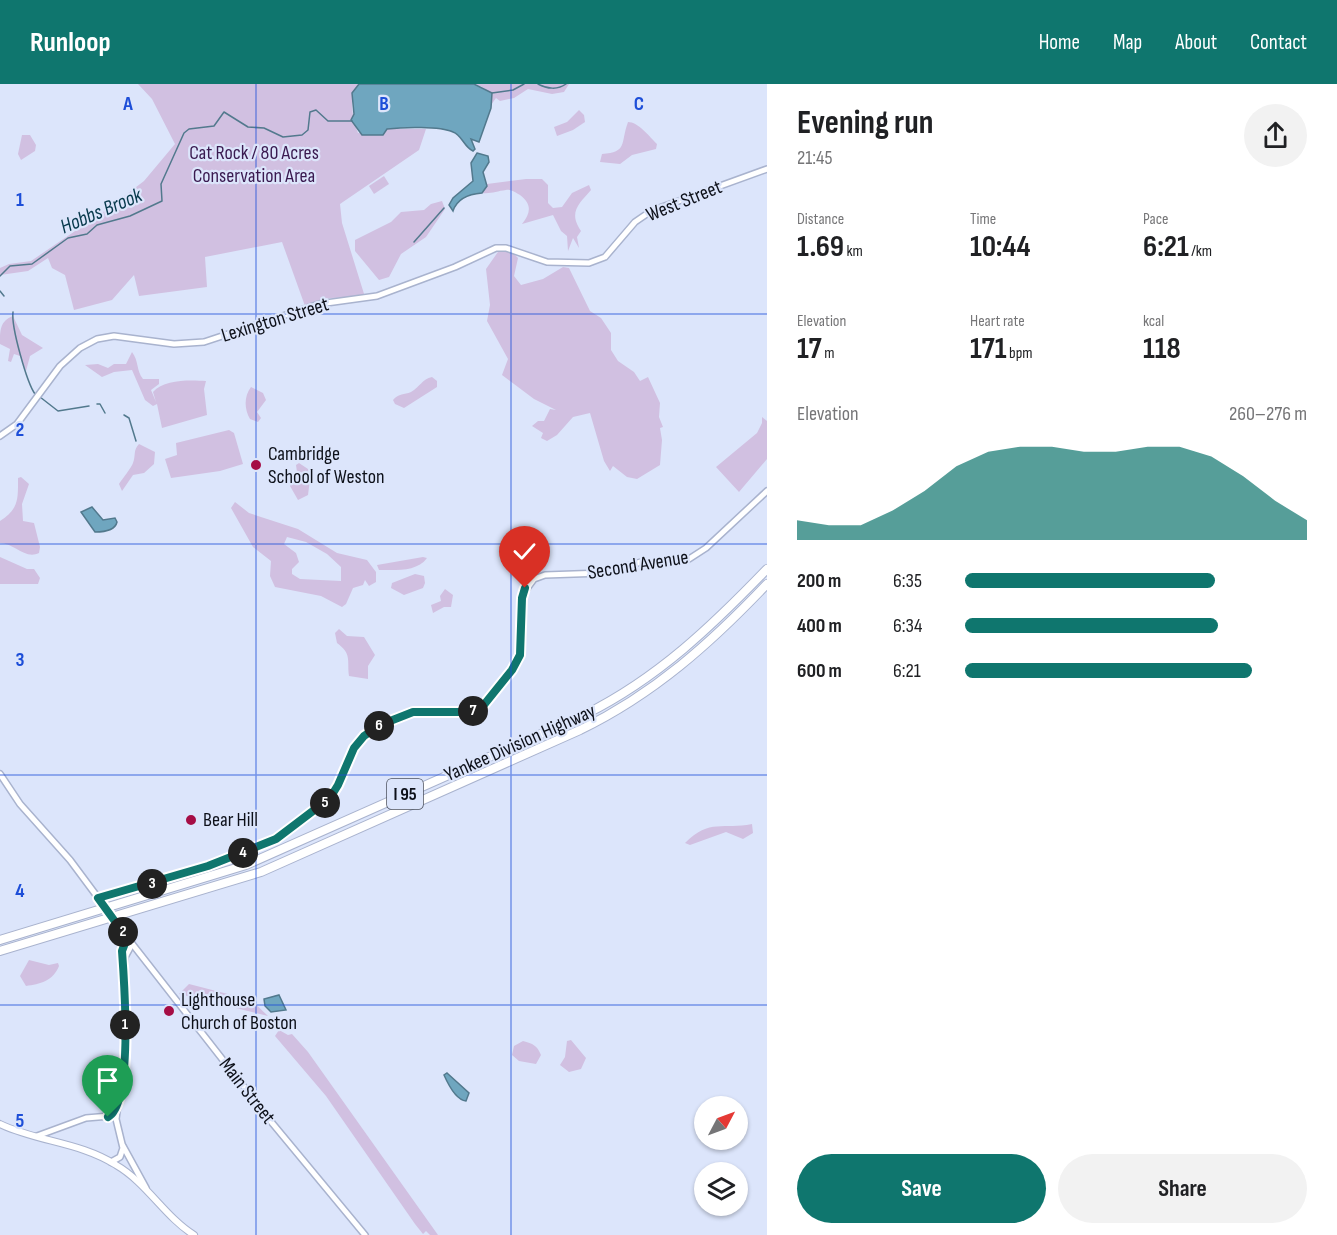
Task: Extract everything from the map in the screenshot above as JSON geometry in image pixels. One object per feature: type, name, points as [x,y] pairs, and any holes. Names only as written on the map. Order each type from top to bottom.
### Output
[{"type":"highway","name":"Yankee Division Highway","points":[[0,940],[246,866],[586,714],[627,692],[675,658],[710,627],[767,569]]},
{"type":"highway","name":"Yankee Division Highway","points":[[0,951],[261,872],[580,730],[632,702],[679,668],[720,633],[767,584]]},
{"type":"main road","points":[[0,1125],[84,1148],[111,1162],[132,1176],[172,1219],[194,1235]]},
{"type":"street","name":"West Street","points":[[582,264],[604,258],[635,222],[651,211],[767,169]]},
{"type":"street","name":"Lexington Street","points":[[0,436],[18,423],[60,366],[80,348],[101,338],[116,336],[177,344],[202,342],[319,304],[373,297],[455,267],[495,248],[506,248],[538,260],[582,264]]},
{"type":"street","name":"Second Avenue","points":[[99,900],[208,866],[276,839],[330,798],[354,748],[364,736],[380,725],[413,712],[467,712],[483,706],[512,670],[520,655],[522,598],[526,586],[538,576],[599,573],[637,562],[669,564],[688,560],[704,550],[767,491]]},
{"type":"street","name":"Main Street","points":[[0,774],[21,806],[70,860],[132,945],[273,1125],[365,1235]]},
{"type":"street","points":[[118,1136],[117,1107],[125,1050],[122,948],[127,938]]},
{"type":"street","points":[[124,968],[126,952],[132,945]]},
{"type":"street","points":[[34,1136],[86,1118],[112,1116],[117,1107]]},
{"type":"street","points":[[104,1118],[113,1123],[152,1197]]},
{"type":"street","points":[[54,1140],[55,1134],[62,1128]]},
{"type":"street","points":[[111,1162],[122,1154],[121,1142]]},
{"type":"green space","name":"Cat Rock / 80 Acres Conservation Area","points":[[138,84],[359,84],[352,101],[358,133],[383,135],[387,129],[426,129],[419,150],[340,204],[342,223],[365,297],[330,298],[305,306],[282,242],[205,257],[207,287],[139,296],[134,275],[112,300],[74,310],[65,275],[52,268],[48,258],[28,271],[0,275],[0,268],[9,264],[31,261],[106,210],[144,181],[175,144],[152,99]]},
{"type":"green space","points":[[474,84],[569,84],[564,92],[552,94],[528,89],[514,98],[500,101],[496,98],[491,105],[487,91]]},
{"type":"green space","points":[[579,110],[584,115],[585,122],[557,136],[554,127],[567,122]]},
{"type":"green space","points":[[628,122],[636,124],[647,134],[657,144],[656,149],[632,155],[620,164],[600,162],[602,154],[620,149]]},
{"type":"green space","points":[[22,135],[30,135],[36,145],[35,151],[21,160],[18,154]]},
{"type":"green space","points":[[384,176],[389,184],[374,194],[369,186]]},
{"type":"green space","points":[[542,179],[548,185],[548,203],[553,208],[562,207],[572,193],[589,185],[591,190],[579,204],[575,213],[575,219],[581,231],[577,237],[579,248],[573,238],[568,251],[567,236],[561,231],[553,215],[522,224],[527,216],[528,205],[520,195],[513,191],[482,193],[487,184]]},
{"type":"green space","points":[[442,201],[445,209],[426,237],[401,254],[389,277],[379,280],[355,251],[355,240],[391,222],[401,212],[424,210],[431,204]]},
{"type":"green space","points":[[500,249],[511,251],[518,258],[514,276],[521,285],[543,279],[563,267],[569,268],[590,311],[601,318],[611,333],[611,350],[618,361],[634,372],[640,381],[648,377],[660,403],[659,417],[663,427],[660,428],[662,440],[660,465],[637,479],[627,477],[613,466],[610,471],[604,461],[590,413],[573,417],[557,435],[547,441],[541,438],[543,433],[532,426],[538,421],[544,421],[550,409],[556,410],[534,399],[502,375],[508,359],[487,321],[490,305],[486,269]]},
{"type":"green space","points":[[13,316],[22,335],[43,348],[30,356],[26,371],[20,356],[14,354],[11,362],[8,361],[10,349],[0,344],[2,327],[5,321]]},
{"type":"green space","points":[[132,352],[143,379],[159,379],[159,384],[151,390],[156,402],[153,392],[164,385],[178,381],[206,381],[204,389],[207,415],[162,428],[157,404],[153,406],[145,400],[132,370],[114,372],[102,377],[85,365],[98,364],[108,368],[114,364],[126,364]]},
{"type":"green space","points":[[432,377],[437,381],[437,387],[404,408],[395,404],[393,400],[399,395],[411,392],[426,379]]},
{"type":"green space","points":[[251,387],[263,393],[266,400],[257,412],[261,418],[258,422],[250,419],[247,411],[246,398]]},
{"type":"green space","points":[[762,417],[767,421],[767,459],[739,492],[716,467],[757,433]]},
{"type":"green space","points":[[229,430],[234,433],[243,464],[220,471],[171,478],[165,459],[177,455],[176,443]]},
{"type":"green space","points":[[139,444],[155,452],[154,464],[144,473],[133,475],[122,491],[119,484],[132,465]]},
{"type":"green space","points":[[299,463],[308,469],[310,479],[308,495],[298,500],[290,486],[297,472],[296,465]]},
{"type":"green space","points":[[21,477],[29,484],[22,504],[23,521],[34,523],[40,547],[39,553],[34,555],[0,543],[0,521],[14,508],[18,478]]},
{"type":"green space","points":[[235,502],[249,513],[298,529],[337,553],[367,560],[376,572],[376,582],[369,586],[365,580],[363,585],[353,588],[346,604],[342,607],[321,596],[275,587],[270,576],[271,561],[253,547],[231,508]],"holes":[[[287,537],[306,542],[327,554],[341,567],[341,581],[300,579],[292,574],[292,569],[299,562],[296,553],[284,544]]]},
{"type":"green space","points":[[0,557],[27,569],[34,569],[40,578],[38,584],[0,584]]},
{"type":"green space","points":[[427,558],[423,563],[412,568],[379,570],[377,565]]},
{"type":"green space","points":[[415,574],[424,576],[423,588],[404,595],[391,588],[392,583]]},
{"type":"green space","points":[[445,589],[453,595],[451,607],[444,607],[433,613],[431,605],[441,601],[440,596]]},
{"type":"green space","points":[[339,629],[347,636],[364,637],[375,655],[368,666],[368,679],[349,676],[347,654],[337,643],[335,633]]},
{"type":"green space","points":[[752,824],[753,833],[743,839],[726,832],[690,845],[685,843],[702,830],[717,826]]},
{"type":"green space","points":[[29,960],[49,965],[58,963],[59,966],[50,978],[41,983],[26,986],[20,976]]},
{"type":"green space","points":[[189,984],[251,1000],[268,1016],[179,994]]},
{"type":"green space","points":[[279,1030],[288,1035],[292,1034],[308,1052],[438,1235],[430,1235],[426,1231],[423,1234],[415,1224],[326,1096],[275,1036]]},
{"type":"green space","points":[[571,1040],[586,1058],[581,1069],[569,1072],[560,1065],[565,1057],[567,1041]]},
{"type":"green space","points":[[523,1041],[538,1049],[541,1055],[536,1064],[519,1061],[512,1055],[514,1046]]},
{"type":"water","points":[[359,84],[474,84],[492,93],[491,108],[479,142],[471,139],[475,149],[473,151],[461,138],[447,130],[394,128],[387,129],[383,135],[362,135],[351,120],[354,114],[352,93]]},
{"type":"water","points":[[477,153],[488,156],[489,162],[483,172],[487,186],[482,193],[461,200],[453,211],[449,205],[453,198],[473,181],[471,163]]},
{"type":"water","points":[[92,507],[103,520],[115,518],[116,525],[112,529],[95,532],[81,512]]},
{"type":"water","points":[[279,995],[286,1010],[271,1012],[265,1006],[264,999]]},
{"type":"water","points":[[447,1073],[469,1093],[466,1101],[459,1098],[453,1091],[444,1075]]},
{"type":"waterway","name":"Hobbs Brook","points":[[492,93],[513,90],[524,84]]},
{"type":"waterway","name":"Hobbs Brook","points":[[538,84],[552,88],[566,84]]},
{"type":"waterway","name":"Hobbs Brook","points":[[0,276],[10,266],[32,264],[68,238],[87,234],[97,225],[130,216],[162,201],[161,184],[184,133],[189,129],[214,126],[224,112],[248,127],[264,128],[283,137],[302,135],[308,130],[310,112],[316,110],[328,121],[352,121]]},
{"type":"waterway","points":[[414,242],[444,208]]},
{"type":"waterway","points":[[0,291],[4,296]]},
{"type":"waterway","points":[[13,312],[14,330],[20,354],[35,394]]},
{"type":"waterway","points":[[40,397],[58,411],[89,406]]},
{"type":"waterway","points":[[97,404],[100,404],[105,413]]},
{"type":"waterway","points":[[124,415],[129,418],[136,441]]},
{"type":"place","name":"Cambridge School of Weston","points":[[256,465]]},
{"type":"place","name":"Bear Hill","points":[[191,820]]},
{"type":"place","name":"Lighthouse Church of Boston","points":[[169,1011]]},
{"type":"route","points":[[108,1117],[117,1107],[123,1075],[125,1043],[122,951],[123,942],[127,938],[98,898],[208,866],[276,839],[308,817],[330,798],[354,748],[364,736],[380,725],[413,712],[467,712],[483,706],[512,670],[520,655],[522,598],[525,588]]}]
